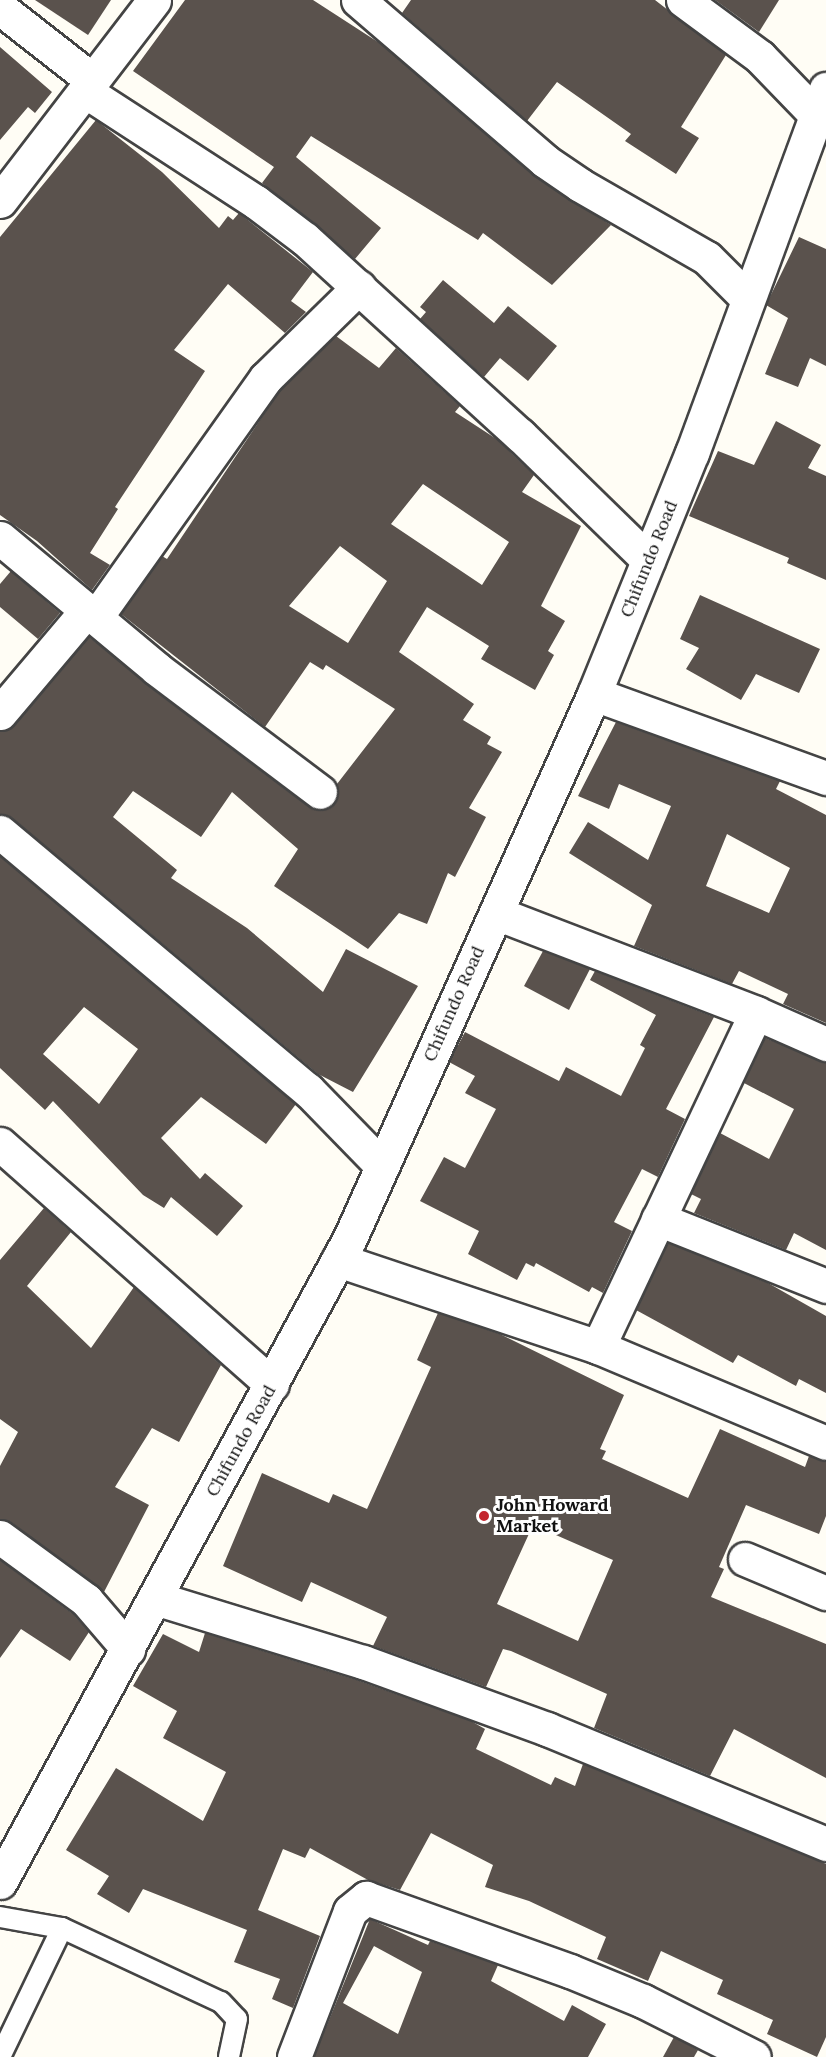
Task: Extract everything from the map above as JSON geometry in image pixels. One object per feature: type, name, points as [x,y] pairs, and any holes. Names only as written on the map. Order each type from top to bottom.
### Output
[{"type":"street","points":[[0,201],[154,0]]},
{"type":"street","points":[[358,0],[545,161],[580,185],[707,258],[748,299]]},
{"type":"street","points":[[683,0],[821,102]]},
{"type":"street","points":[[0,8],[88,86],[256,201],[359,288],[648,560]]},
{"type":"street","name":"Chifundo Road","points":[[0,1882],[272,1385],[338,1260],[382,1166],[594,694],[648,560],[821,102]]},
{"type":"street","points":[[0,713],[91,614],[266,378],[303,338],[359,288]]},
{"type":"street","points":[[0,538],[91,614],[320,792]]},
{"type":"street","points":[[594,694],[826,778]]},
{"type":"street","points":[[0,832],[308,1090],[382,1166]]},
{"type":"street","points":[[496,913],[756,1012],[826,1044]]},
{"type":"street","points":[[598,1347],[756,1012]]},
{"type":"street","points":[[0,1144],[272,1385]]},
{"type":"street","points":[[658,1219],[826,1286]]},
{"type":"street","points":[[338,1260],[598,1347],[826,1443]]},
{"type":"street","points":[[0,1537],[86,1600],[128,1649]]},
{"type":"street","points":[[746,1559],[826,1593]]},
{"type":"street","points":[[155,1598],[363,1662],[547,1729],[826,1844]]},
{"type":"street","points":[[294,2057],[350,1911],[366,1898],[570,1971],[643,2001],[754,2057]]},
{"type":"lane","points":[[0,1917],[62,1928],[221,2002],[237,2019],[229,2057]]},
{"type":"lane","points":[[0,2057],[62,1928]]},
{"type":"building","points":[[35,0],[111,0],[88,35]]},
{"type":"building","points":[[185,0],[313,0],[381,44],[534,176],[611,225],[552,285],[483,233],[478,240],[311,136],[296,157],[381,228],[355,259],[262,183],[274,167],[133,71]]},
{"type":"building","points":[[411,0],[655,0],[726,55],[681,127],[699,138],[676,174],[625,141],[631,134],[557,82],[527,121],[402,13]]},
{"type":"building","points":[[715,0],[779,0],[759,32]]},
{"type":"building","points":[[0,47],[52,92],[35,113],[28,107],[0,140]]},
{"type":"building","points":[[96,120],[162,172],[219,228],[228,216],[233,220],[239,213],[313,272],[291,301],[306,312],[285,333],[228,284],[174,350],[205,371],[115,507],[118,509],[90,553],[110,565],[92,590],[37,541],[0,515],[0,237]]},
{"type":"building","points":[[799,237],[826,249],[826,366],[810,358],[798,387],[765,374],[788,318],[766,305]]},
{"type":"building","points":[[443,280],[494,323],[508,306],[557,346],[528,381],[500,358],[484,377],[420,319],[426,312],[420,307]]},
{"type":"building","points":[[336,336],[379,368],[396,348],[460,406],[455,412],[498,440],[534,475],[522,492],[581,526],[541,606],[565,621],[548,651],[554,655],[535,690],[481,659],[489,646],[427,607],[399,652],[474,704],[463,720],[491,737],[487,744],[502,752],[469,808],[486,817],[455,877],[448,873],[427,924],[399,913],[368,949],[274,886],[298,849],[232,792],[201,837],[133,791],[113,817],[177,870],[171,878],[247,928],[323,992],[346,949],[418,986],[353,1092],[318,1074],[12,818],[0,814],[0,732],[14,725],[89,637],[309,807],[327,809],[335,803],[337,784],[395,709],[326,665],[323,670],[310,662],[265,727],[121,614],[162,556],[167,559],[280,390]],"holes":[[[423,484],[509,542],[482,585],[391,524]],[[340,546],[387,581],[348,643],[289,606]]]},
{"type":"building","points":[[776,421],[821,445],[808,468],[826,476],[826,580],[787,563],[789,558],[689,516],[718,451],[754,465]]},
{"type":"building","points":[[11,571],[60,613],[38,639],[0,607],[0,584]]},
{"type":"building","points":[[700,595],[820,649],[799,693],[756,674],[741,700],[686,669],[699,648],[680,639]]},
{"type":"building","points":[[616,722],[780,781],[776,789],[826,815],[826,1023],[783,1004],[788,994],[739,971],[732,984],[634,946],[652,905],[569,853],[588,822],[648,860],[671,806],[619,784],[609,809],[578,796]],"holes":[[[727,834],[790,868],[769,913],[706,886]]]},
{"type":"building","points":[[0,856],[296,1104],[266,1144],[201,1097],[161,1138],[200,1179],[205,1173],[243,1206],[217,1236],[171,1197],[164,1208],[143,1195],[53,1101],[45,1110],[0,1068]],"holes":[[[84,1007],[138,1049],[99,1104],[43,1054]]]},
{"type":"building","points":[[543,951],[590,969],[569,1010],[524,986]]},
{"type":"building","points":[[595,971],[714,1017],[666,1109],[685,1119],[658,1177],[642,1169],[614,1222],[632,1231],[603,1293],[592,1287],[589,1292],[536,1263],[534,1267],[526,1263],[517,1280],[468,1254],[479,1231],[420,1201],[444,1157],[465,1168],[496,1109],[465,1093],[475,1076],[449,1062],[465,1032],[559,1081],[566,1067],[621,1096],[645,1048],[640,1045],[656,1015],[590,980]]},
{"type":"building","points":[[765,1038],[826,1062],[826,1250],[794,1233],[786,1250],[694,1213],[701,1199],[691,1194],[720,1133],[769,1159],[794,1109],[744,1083]]},
{"type":"building","points":[[44,1208],[71,1232],[27,1286],[91,1348],[134,1287],[221,1365],[179,1442],[152,1428],[115,1487],[149,1505],[104,1592],[11,1522],[0,1519],[0,1466],[18,1432],[0,1419],[0,1260]]},
{"type":"building","points":[[668,1243],[768,1283],[826,1316],[826,1393],[799,1379],[796,1386],[738,1355],[733,1363],[636,1310]]},
{"type":"building","points":[[438,1313],[500,1334],[624,1395],[600,1449],[606,1451],[602,1459],[688,1498],[720,1429],[805,1467],[809,1456],[826,1461],[826,1516],[819,1534],[746,1505],[719,1567],[724,1569],[711,1597],[826,1644],[826,1778],[734,1729],[710,1776],[594,1728],[607,1694],[511,1651],[503,1649],[486,1687],[373,1646],[387,1617],[311,1582],[302,1602],[223,1566],[262,1473],[329,1503],[333,1494],[367,1509],[431,1367],[417,1360]],"holes":[[[533,1525],[613,1560],[578,1641],[497,1604]]]},
{"type":"building","points":[[0,1560],[73,1614],[89,1632],[70,1661],[21,1629],[0,1658]]},
{"type":"building","points":[[205,1633],[357,1680],[471,1721],[485,1729],[476,1749],[551,1785],[555,1777],[575,1786],[583,1764],[826,1864],[826,2037],[817,2057],[767,2034],[773,2020],[717,1994],[723,1980],[661,1951],[648,1981],[597,1959],[606,1937],[529,1901],[485,1887],[493,1865],[431,1833],[400,1890],[368,1880],[310,1848],[305,1858],[283,1849],[258,1910],[320,1936],[293,2008],[272,1999],[280,1979],[234,1962],[247,1930],[143,1889],[129,1913],[97,1894],[109,1876],[66,1850],[116,1768],[203,1821],[226,1772],[163,1738],[177,1711],[133,1686],[163,1634],[199,1652]]},
{"type":"building","points":[[370,1919],[428,1945],[430,1941],[498,1965],[491,1981],[564,2021],[572,2005],[606,2024],[588,2057],[314,2057]],"holes":[[[374,1946],[422,1972],[398,2034],[343,2003]]]},
{"type":"building","points":[[674,2037],[698,2050],[694,2057],[663,2057]]},
{"type":"place","name":"John Howard Market","points":[[484,1516]]}]
